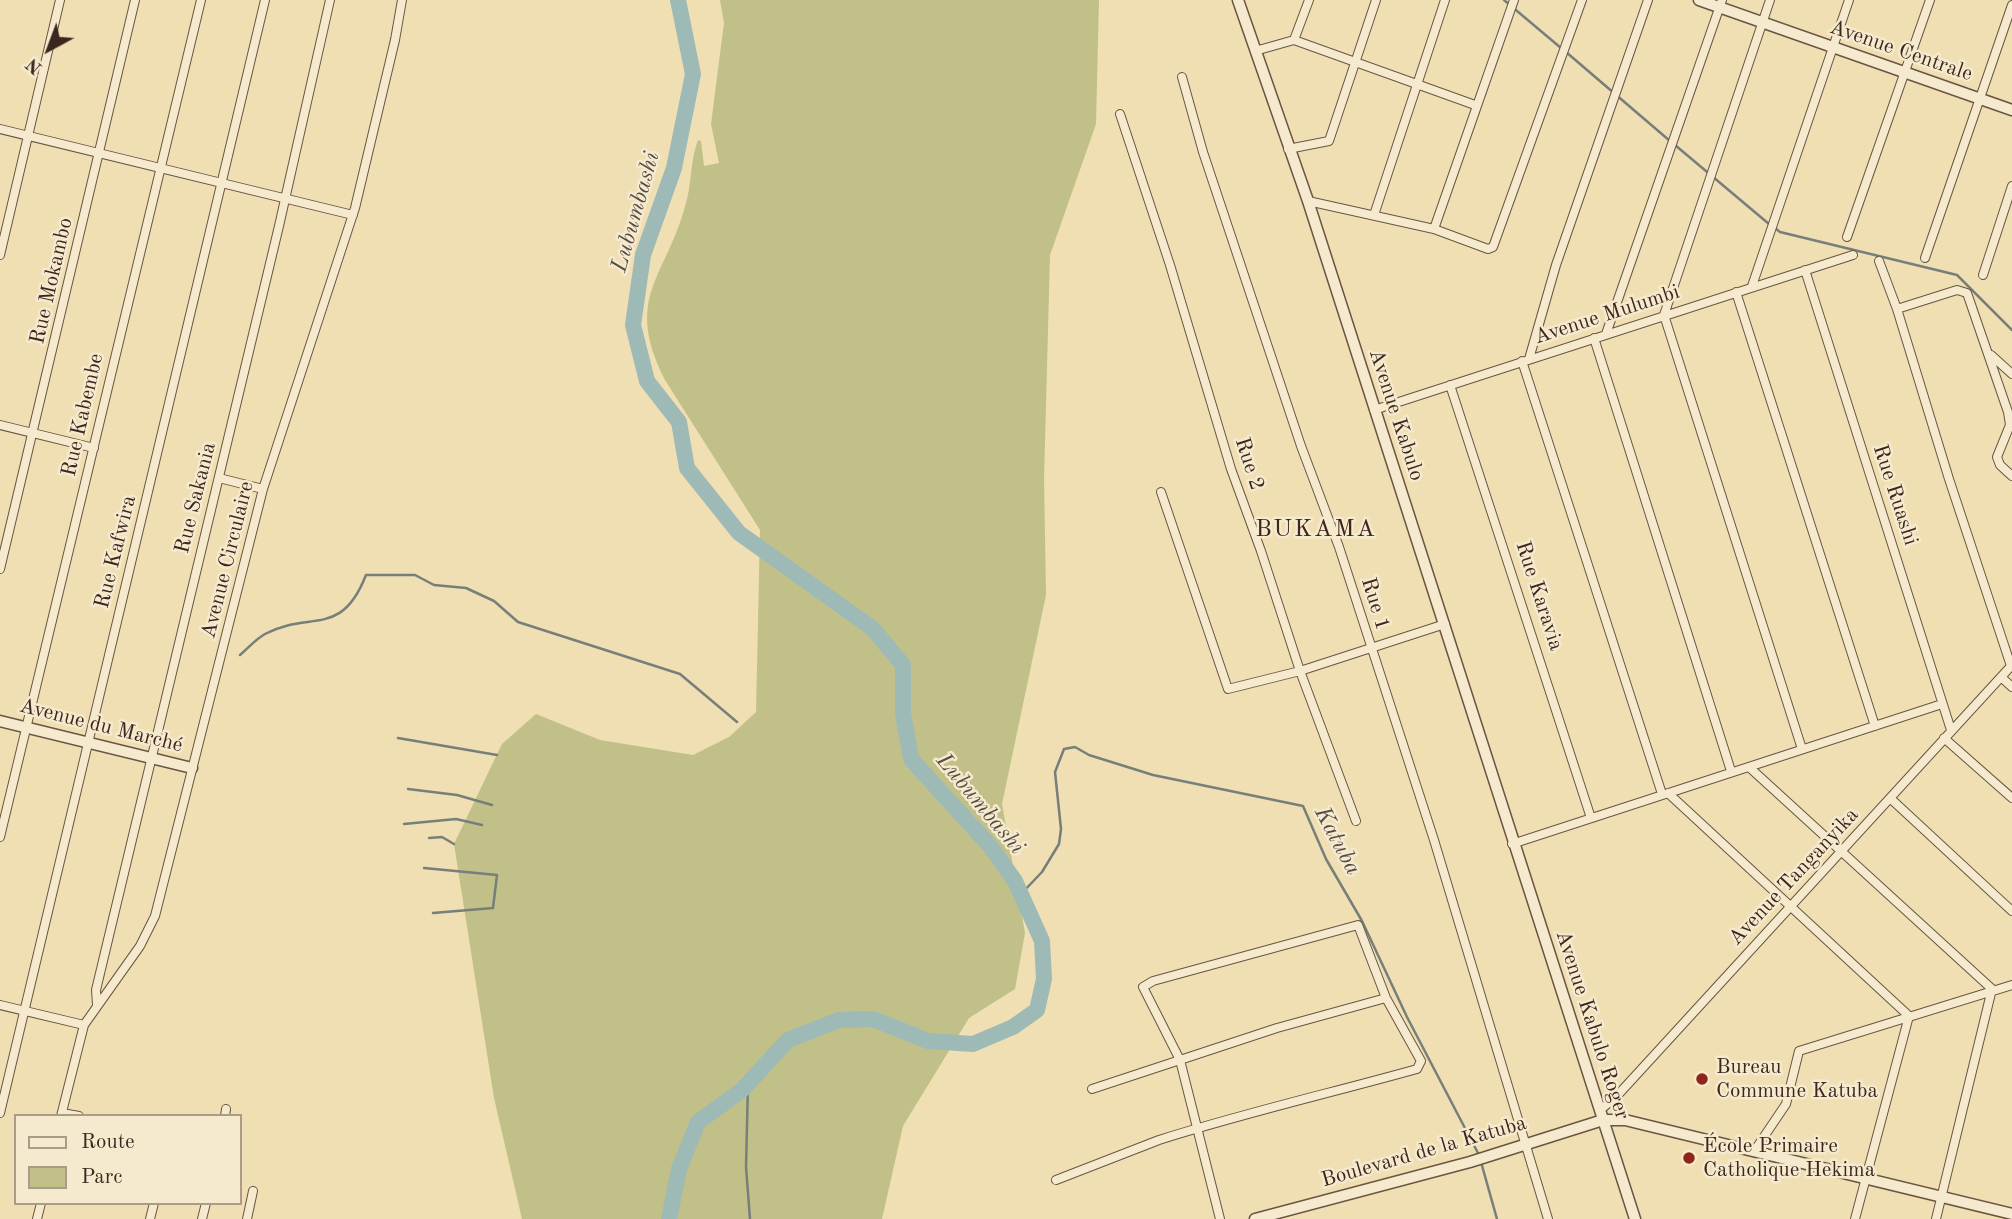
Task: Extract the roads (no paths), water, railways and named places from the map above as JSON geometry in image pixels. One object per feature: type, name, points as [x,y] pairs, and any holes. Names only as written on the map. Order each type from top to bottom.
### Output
[{"type":"street","points":[[0,255],[60,0]]},
{"type":"street","name":"Rue Mokambo","points":[[0,569],[135,0]]},
{"type":"street","name":"Rue Kabembe","points":[[0,837],[201,0]]},
{"type":"street","name":"Rue Kafwira","points":[[0,1113],[265,0]]},
{"type":"street","name":"Rue Sakania","points":[[97,1005],[96,990],[285,200],[330,0]]},
{"type":"street","name":"Avenue Circulaire","points":[[62,1114],[84,1025],[140,946],[155,916],[263,489],[353,215],[402,0]]},
{"type":"street","name":"Avenue Kabulo","points":[[1238,0],[1308,201],[1445,624],[1512,844]]},
{"type":"street","points":[[1294,40],[1309,0]]},
{"type":"street","points":[[1289,149],[1329,141],[1376,0]]},
{"type":"street","points":[[1374,215],[1445,0]]},
{"type":"street","points":[[1434,229],[1514,0]]},
{"type":"street","points":[[1308,201],[1434,229],[1488,248],[1493,247],[1582,0]]},
{"type":"street","points":[[1648,0],[1525,360],[1665,794],[1909,1016]]},
{"type":"street","name":"Avenue Centrale","points":[[1699,0],[1721,4],[1762,22],[2012,110]]},
{"type":"street","points":[[1770,0],[1664,315],[1802,749]]},
{"type":"street","points":[[1752,286],[1849,0]]},
{"type":"street","points":[[1847,237],[1930,0]]},
{"type":"street","points":[[1606,334],[1721,4]]},
{"type":"street","points":[[1925,258],[2012,5]]},
{"type":"street","points":[[1255,51],[1294,40],[1353,64],[1475,106]]},
{"type":"street","name":"Rue 1","points":[[1182,76],[1203,152],[1434,840],[1548,1219]]},
{"type":"street","name":"Rue 2","points":[[1120,114],[1170,265],[1231,469],[1300,671],[1356,821]]},
{"type":"street","points":[[0,129],[353,215]]},
{"type":"street","points":[[1983,275],[2012,186]]},
{"type":"street","name":"Avenue Mulumbi","points":[[1374,410],[1752,286],[1853,256]]},
{"type":"street","points":[[1879,261],[2012,665]]},
{"type":"street","name":"Rue Ruashi","points":[[1805,270],[1951,730]]},
{"type":"street","points":[[1897,309],[1963,289],[1970,300],[1989,353],[2010,425],[1997,457],[2000,465],[2012,476]]},
{"type":"street","points":[[1736,292],[1875,726]]},
{"type":"street","points":[[1594,338],[1731,771]]},
{"type":"street","points":[[1989,353],[2012,374]]},
{"type":"street","name":"Rue Karavia","points":[[1450,385],[1591,818]]},
{"type":"street","points":[[0,425],[94,448]]},
{"type":"street","points":[[219,478],[263,489]]},
{"type":"street","points":[[1161,492],[1228,689],[1300,671],[1445,624]]},
{"type":"street","name":"Avenue Tanganyika","points":[[1602,1115],[2012,665]]},
{"type":"street","points":[[2001,677],[2012,687]]},
{"type":"street","points":[[1512,844],[1942,704]]},
{"type":"street","name":"Avenue du Marché","points":[[0,720],[150,760],[192,768]]},
{"type":"street","points":[[1944,738],[2012,798]]},
{"type":"street","points":[[1749,767],[1992,989]]},
{"type":"street","points":[[1890,798],[2012,911]]},
{"type":"street","name":"Avenue Kabulo Roger","points":[[1512,844],[1636,1219]]},
{"type":"street","points":[[1056,1180],[1159,1140],[1198,1128],[1420,1067],[1421,1061],[1386,998],[1358,925],[1153,981],[1143,987],[1180,1059],[1198,1128],[1220,1219]]},
{"type":"street","points":[[1755,1150],[1786,1104],[1800,1051],[1992,989],[2012,985]]},
{"type":"street","points":[[1936,1219],[1992,989]]},
{"type":"street","points":[[1092,1089],[1277,1028],[1386,998]]},
{"type":"street","points":[[0,1005],[84,1025]]},
{"type":"street","points":[[1855,1219],[1909,1016]]},
{"type":"street","name":"Boulevard de la Katuba","points":[[1255,1219],[1279,1216],[1475,1160],[1524,1145],[1602,1115],[1640,1122],[2012,1214]]},
{"type":"street","points":[[247,1219],[253,1191]]},
{"type":"waterway","name":"Lubumbashi","points":[[669,1219],[679,1169],[698,1122],[742,1090],[788,1040],[839,1020],[873,1019],[928,1041],[973,1044],[1013,1027],[1037,1010],[1044,979],[1042,941],[1015,881],[990,846],[911,759],[903,714],[903,665],[872,628],[739,533],[687,468],[679,422],[647,381],[633,325],[643,255],[674,168],[693,74],[678,0]]},
{"type":"waterway","points":[[1504,0],[1561,48]]},
{"type":"waterway","points":[[1566,52],[1670,141]]},
{"type":"waterway","points":[[1675,145],[1769,224]]},
{"type":"waterway","points":[[1775,228],[1780,232],[1957,275],[2012,330]]},
{"type":"waterway","points":[[240,655],[262,636],[281,627],[323,620],[335,615],[346,608],[366,575],[415,575],[434,585],[466,588],[494,601],[518,622],[680,674],[737,722]]},
{"type":"waterway","points":[[398,738],[497,755]]},
{"type":"waterway","name":"Katuba","points":[[1021,894],[1042,872],[1059,844],[1061,829],[1055,772],[1064,749],[1075,747],[1089,755],[1153,775],[1303,806],[1326,859],[1362,921],[1407,1017],[1479,1155]]},
{"type":"waterway","points":[[408,789],[457,795],[492,805]]},
{"type":"waterway","points":[[404,824],[456,819],[482,825]]},
{"type":"waterway","points":[[429,838],[442,837],[454,844]]},
{"type":"waterway","points":[[424,868],[497,875],[493,908],[433,913]]},
{"type":"waterway","points":[[748,1084],[746,1167],[750,1219]]},
{"type":"waterway","name":"Katuba","points":[[1481,1162],[1497,1219]]},
{"type":"place","name":"Bureau Commune Katuba","points":[[1702,1079]]},
{"type":"place","name":"École Primaire Catholique Hekima","points":[[1689,1158]]},
{"type":"district","name":"BUKAMA","points":[[1316,530]]}]
